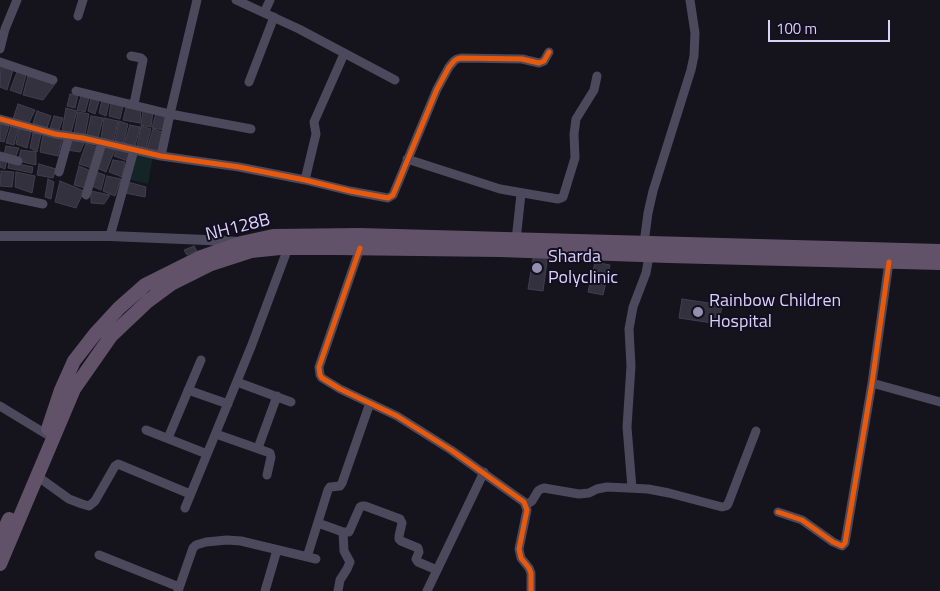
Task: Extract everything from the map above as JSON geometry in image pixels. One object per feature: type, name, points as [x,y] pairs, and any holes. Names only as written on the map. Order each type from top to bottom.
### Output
[{"type":"highway","name":"NH128B","points":[[0,539],[46,434],[61,390],[74,361],[119,308],[145,285],[202,257],[246,247],[273,236],[516,240],[647,249]]},
{"type":"highway","points":[[0,564],[74,389],[111,336],[148,300],[172,284],[246,247],[940,252]]},
{"type":"highway","points":[[647,249],[940,263]]},
{"type":"street","points":[[0,49],[3,28],[16,0]]},
{"type":"street","points":[[78,16],[83,0]]},
{"type":"street","points":[[162,156],[196,0]]},
{"type":"street","points":[[236,0],[274,17],[395,80]]},
{"type":"street","points":[[264,13],[270,0]]},
{"type":"street","points":[[632,488],[627,427],[631,366],[629,329],[633,307],[643,281],[647,249],[648,213],[653,191],[694,56],[695,33],[690,0]]},
{"type":"street","points":[[249,82],[274,17]]},
{"type":"street","points":[[0,119],[55,134],[162,156],[239,167],[388,198],[393,195],[437,89],[449,67],[457,59],[522,59],[538,63],[544,61],[549,52]]},
{"type":"street","points":[[306,180],[316,134],[314,122],[344,54]]},
{"type":"street","points":[[131,56],[143,60],[134,104]]},
{"type":"street","points":[[0,62],[53,80]]},
{"type":"street","points":[[407,159],[500,189],[558,199],[563,197],[575,158],[574,134],[576,119],[594,90],[597,76]]},
{"type":"street","points":[[76,91],[170,114],[251,129]]},
{"type":"street","points":[[59,172],[69,136]]},
{"type":"street","points":[[86,195],[102,143]]},
{"type":"street","points":[[110,236],[134,150]]},
{"type":"street","points":[[0,156],[18,161]]},
{"type":"street","points":[[516,240],[521,194]]},
{"type":"street","points":[[0,195],[43,204]]},
{"type":"street","points":[[0,236],[110,236],[206,240],[246,247]]},
{"type":"street","points":[[185,508],[237,382],[288,248]]},
{"type":"street","points":[[360,248],[319,371],[322,378],[347,393],[397,416],[521,498],[527,510],[519,549],[521,558],[531,573],[531,591]]},
{"type":"street","points":[[778,512],[802,520],[830,540],[842,546],[846,542],[872,383],[889,262]]},
{"type":"street","points":[[168,438],[201,360]]},
{"type":"street","points":[[237,382],[291,402]]},
{"type":"street","points":[[872,383],[940,402]]},
{"type":"street","points":[[188,390],[228,404]]},
{"type":"street","points":[[258,448],[277,396]]},
{"type":"street","points":[[99,555],[178,589],[193,548],[200,543],[234,540],[250,542],[312,558],[318,523],[328,490],[330,487],[342,484],[370,404]]},
{"type":"street","points":[[0,406],[46,434]]},
{"type":"street","points":[[146,430],[207,454]]},
{"type":"street","points":[[526,505],[532,501],[538,491],[544,488],[579,494],[589,493],[601,488],[632,488],[657,490],[722,507],[726,506],[756,431]]},
{"type":"street","points":[[216,434],[270,453],[267,475]]},
{"type":"street","points":[[37,476],[69,499],[89,506],[95,502],[114,466],[118,464],[190,494]]},
{"type":"street","points":[[427,591],[484,472]]},
{"type":"street","points":[[318,523],[342,532],[349,532],[362,506],[400,519],[402,522],[399,539],[418,548],[416,558],[418,562],[437,570]]},
{"type":"street","points":[[338,591],[340,580],[350,562],[344,551],[342,532]]},
{"type":"street","points":[[265,591],[277,550]]},
{"type":"shaded area","points":[[136,153],[153,157],[148,184],[128,179]]},
{"type":"building","points":[[1,65],[13,70],[7,90],[0,87]]},
{"type":"building","points":[[17,72],[26,75],[21,94],[10,90]]},
{"type":"building","points":[[28,76],[55,84],[43,100],[23,95]]},
{"type":"building","points":[[70,94],[78,95],[75,108],[67,106]]},
{"type":"building","points":[[81,96],[89,98],[85,112],[77,110]]},
{"type":"building","points":[[91,98],[99,101],[95,114],[88,111]]},
{"type":"building","points":[[102,100],[109,103],[106,116],[99,113]]},
{"type":"building","points":[[111,102],[123,106],[120,119],[109,116]]},
{"type":"building","points":[[18,104],[35,110],[29,123],[13,119]]},
{"type":"building","points":[[66,108],[77,111],[71,133],[62,131]]},
{"type":"building","points":[[126,108],[141,109],[140,123],[123,120]]},
{"type":"building","points":[[37,111],[51,116],[47,128],[33,123]]},
{"type":"building","points":[[143,111],[153,112],[151,127],[141,125]]},
{"type":"building","points":[[78,112],[89,114],[85,135],[74,133]]},
{"type":"building","points":[[156,113],[167,116],[164,130],[152,128]]},
{"type":"building","points":[[54,116],[63,118],[59,130],[50,128]]},
{"type":"building","points":[[91,116],[103,118],[98,138],[87,135]]},
{"type":"building","points":[[104,118],[118,121],[113,143],[101,138]]},
{"type":"building","points":[[119,121],[128,124],[123,144],[115,142]]},
{"type":"building","points":[[0,124],[9,126],[4,142],[0,141]]},
{"type":"building","points":[[130,125],[140,127],[135,146],[124,144]]},
{"type":"building","points":[[11,126],[18,128],[14,145],[6,143]]},
{"type":"building","points":[[141,126],[151,129],[146,148],[137,146]]},
{"type":"building","points":[[19,129],[31,131],[27,148],[16,144]]},
{"type":"building","points":[[153,129],[165,133],[160,151],[147,149]]},
{"type":"building","points":[[33,133],[41,134],[37,152],[30,148]]},
{"type":"building","points":[[43,134],[63,137],[58,156],[40,152]]},
{"type":"building","points":[[70,139],[85,141],[80,152],[67,150]]},
{"type":"building","points":[[86,144],[99,148],[92,168],[79,164]]},
{"type":"building","points":[[6,146],[19,148],[15,158],[4,155]]},
{"type":"building","points":[[104,146],[115,149],[106,172],[97,168]]},
{"type":"building","points":[[117,148],[132,151],[128,161],[114,156]]},
{"type":"building","points":[[21,150],[36,152],[36,165],[18,161]]},
{"type":"building","points":[[0,158],[7,159],[5,169],[0,167]]},
{"type":"building","points":[[113,160],[125,162],[122,177],[109,172]]},
{"type":"building","points":[[9,162],[33,167],[32,173],[8,168]]},
{"type":"building","points":[[39,164],[56,169],[53,178],[37,175]]},
{"type":"building","points":[[79,166],[91,171],[85,188],[74,185]]},
{"type":"building","points":[[1,171],[14,172],[12,187],[0,186]]},
{"type":"building","points":[[16,172],[35,176],[32,193],[15,187]]},
{"type":"building","points":[[96,172],[105,175],[101,190],[92,186]]},
{"type":"building","points":[[107,176],[121,179],[115,196],[103,191]]},
{"type":"building","points":[[48,179],[54,182],[51,199],[45,197]]},
{"type":"building","points":[[60,181],[84,191],[76,208],[55,202]]},
{"type":"building","points":[[128,182],[146,187],[145,197],[125,193]]},
{"type":"building","points":[[91,191],[110,195],[104,204],[91,203]]},
{"type":"building","points":[[194,246],[197,251],[187,255],[184,250]]},
{"type":"building","points":[[534,253],[548,255],[543,291],[528,289]]},
{"type":"building","points":[[595,262],[610,265],[603,295],[588,292]]},
{"type":"building","points":[[682,299],[722,305],[719,324],[679,318]]},
{"type":"cycle path","points":[[0,119],[55,134],[83,138],[161,156],[239,167],[388,198],[393,195],[437,89],[454,61],[461,58],[522,59],[539,63],[544,61],[549,52]]},
{"type":"cycle path","points":[[360,248],[319,367],[320,375],[340,389],[397,416],[451,450],[524,502],[527,510],[519,549],[521,558],[531,573],[531,591]]},
{"type":"cycle path","points":[[778,512],[802,520],[833,542],[842,546],[845,543],[872,383],[889,262]]},
{"type":"place","name":"Sharda Polyclinic","points":[[537,268]]},
{"type":"place","name":"Rainbow Children Hospital","points":[[698,312]]}]
